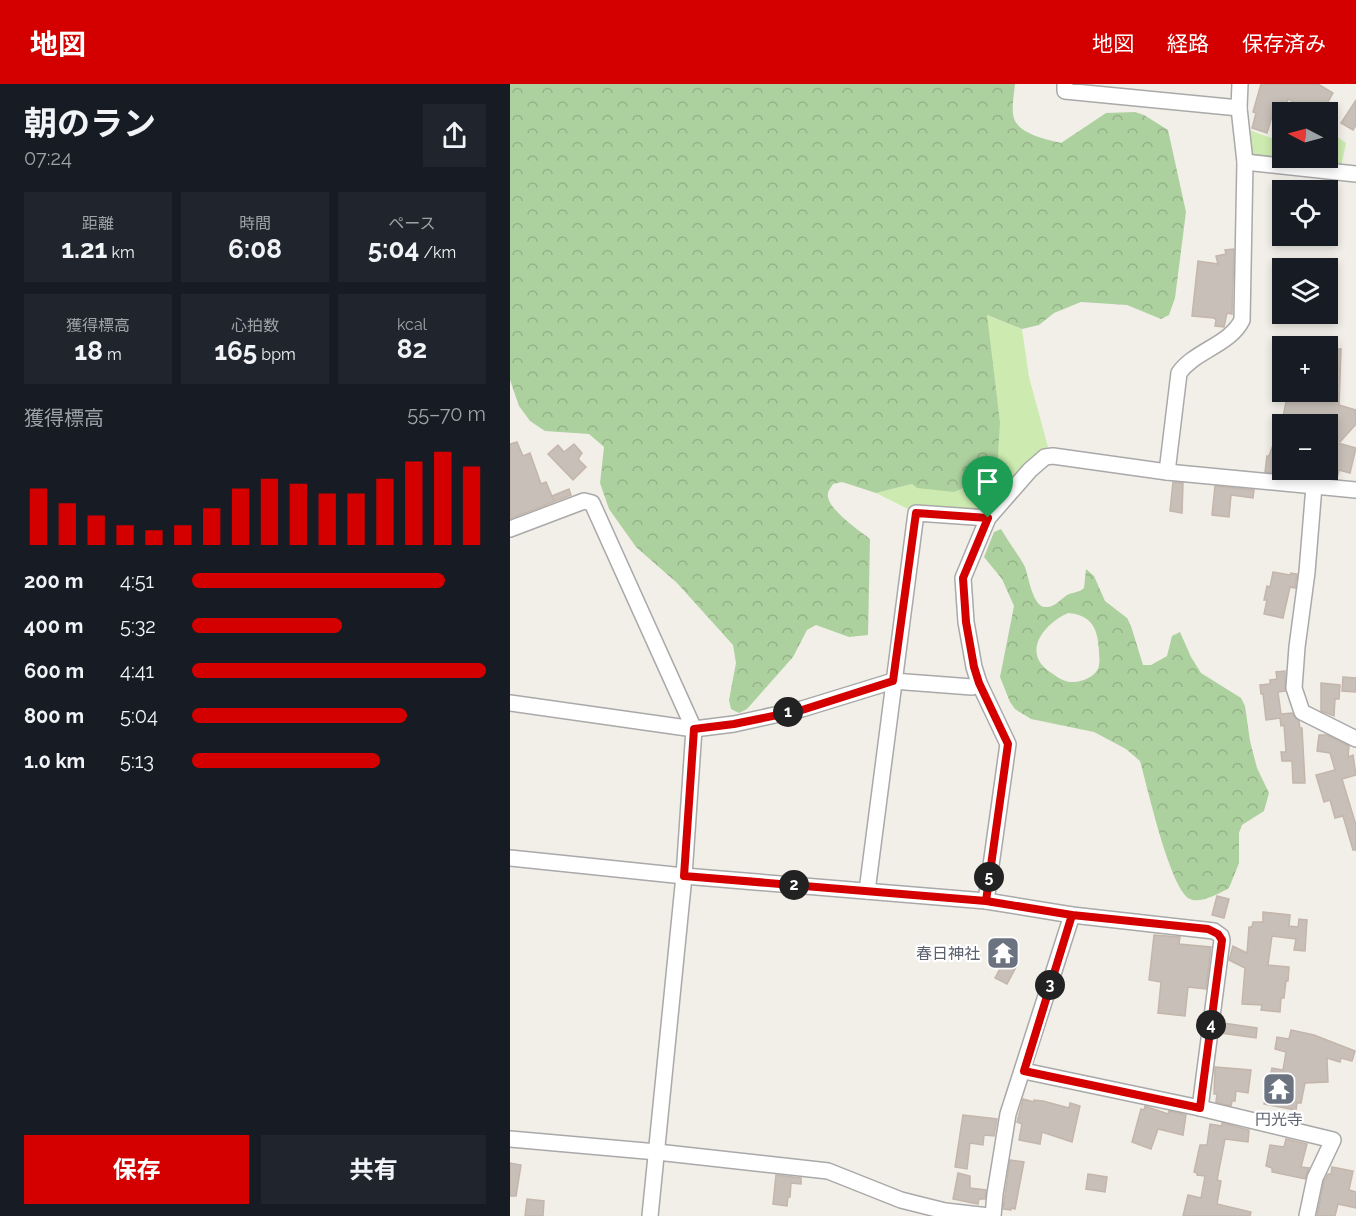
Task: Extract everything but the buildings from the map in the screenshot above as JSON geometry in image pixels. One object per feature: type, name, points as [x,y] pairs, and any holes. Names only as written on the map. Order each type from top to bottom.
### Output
[{"type":"street","points":[[1065,84],[1065,91],[1239,108]]},
{"type":"street","points":[[1167,472],[1179,373],[1186,365],[1231,333],[1242,320],[1245,162],[1239,108],[1239,84]]},
{"type":"street","points":[[1245,162],[1356,174]]},
{"type":"street","points":[[986,901],[1008,744],[979,683],[974,667],[966,622],[963,578],[988,518],[1030,470],[1045,457],[1053,456],[1167,472],[1356,490]]},
{"type":"street","points":[[1314,486],[1294,687],[1302,712],[1356,739]]},
{"type":"street","points":[[510,530],[584,501],[592,503],[694,729],[684,876],[651,1216]]},
{"type":"street","points":[[867,891],[916,513],[988,518]]},
{"type":"street","points":[[510,703],[694,729],[734,724],[802,710],[893,681],[972,687],[979,683]]},
{"type":"street","points":[[510,858],[684,876],[986,901],[1072,915],[1208,929],[1221,936],[1222,940],[1200,1108]]},
{"type":"street","points":[[510,1139],[828,1171],[901,1200],[945,1211],[991,1216],[1008,1114],[1024,1071],[1072,915]]},
{"type":"street","points":[[1024,1071],[1200,1108],[1333,1140],[1315,1178],[1307,1216]]},
{"type":"green space","points":[[510,84],[1015,84],[1013,114],[1015,121],[1025,131],[1061,143],[1106,113],[1135,112],[1168,130],[1186,212],[1175,298],[1169,315],[1161,319],[1127,305],[1081,302],[1054,313],[1039,325],[1022,329],[987,315],[1000,422],[997,472],[954,492],[917,488],[912,484],[876,493],[842,482],[833,484],[828,493],[828,499],[832,505],[837,512],[870,539],[868,635],[849,637],[816,625],[807,630],[793,657],[747,709],[739,713],[731,709],[729,700],[736,663],[733,645],[677,583],[636,547],[609,509],[600,483],[604,447],[589,434],[545,431],[530,421],[519,406],[510,380]]},
{"type":"green space","points":[[1249,130],[1272,138],[1272,162],[1248,159]]},
{"type":"green space","points":[[1338,137],[1346,143],[1340,171],[1317,168],[1338,168]]},
{"type":"green space","points":[[986,315],[1022,329],[1029,377],[1048,447],[1024,468],[986,510],[908,509],[876,493],[912,484],[1000,422]]},
{"type":"green space","points":[[1001,529],[1024,565],[1034,597],[1042,606],[1053,606],[1067,595],[1084,588],[1086,569],[1094,576],[1105,601],[1127,618],[1143,665],[1151,665],[1167,656],[1172,636],[1180,632],[1201,673],[1241,698],[1245,706],[1257,768],[1269,793],[1264,811],[1242,825],[1239,833],[1239,863],[1229,888],[1199,900],[1190,899],[1182,891],[1167,858],[1140,761],[1126,749],[1094,732],[1031,719],[1015,709],[1010,702],[1000,677],[1014,606],[1002,579],[984,557],[994,532]],"holes":[[[1068,613],[1088,620],[1095,630],[1099,663],[1098,669],[1092,675],[1084,680],[1070,682],[1057,677],[1041,664],[1037,656],[1037,647],[1039,639],[1051,624]]]},
{"type":"place","name":"春日神社","points":[[1003,953]]},
{"type":"place","name":"円光寺","points":[[1279,1089]]},
{"type":"route","points":[[988,518],[916,513],[893,681],[802,710],[734,724],[694,729],[684,876],[986,901],[1072,915],[1024,1071],[1200,1108],[1221,936],[1208,929],[1072,915],[986,901],[1008,744],[979,683],[974,667],[966,622],[963,578],[988,518]]}]
